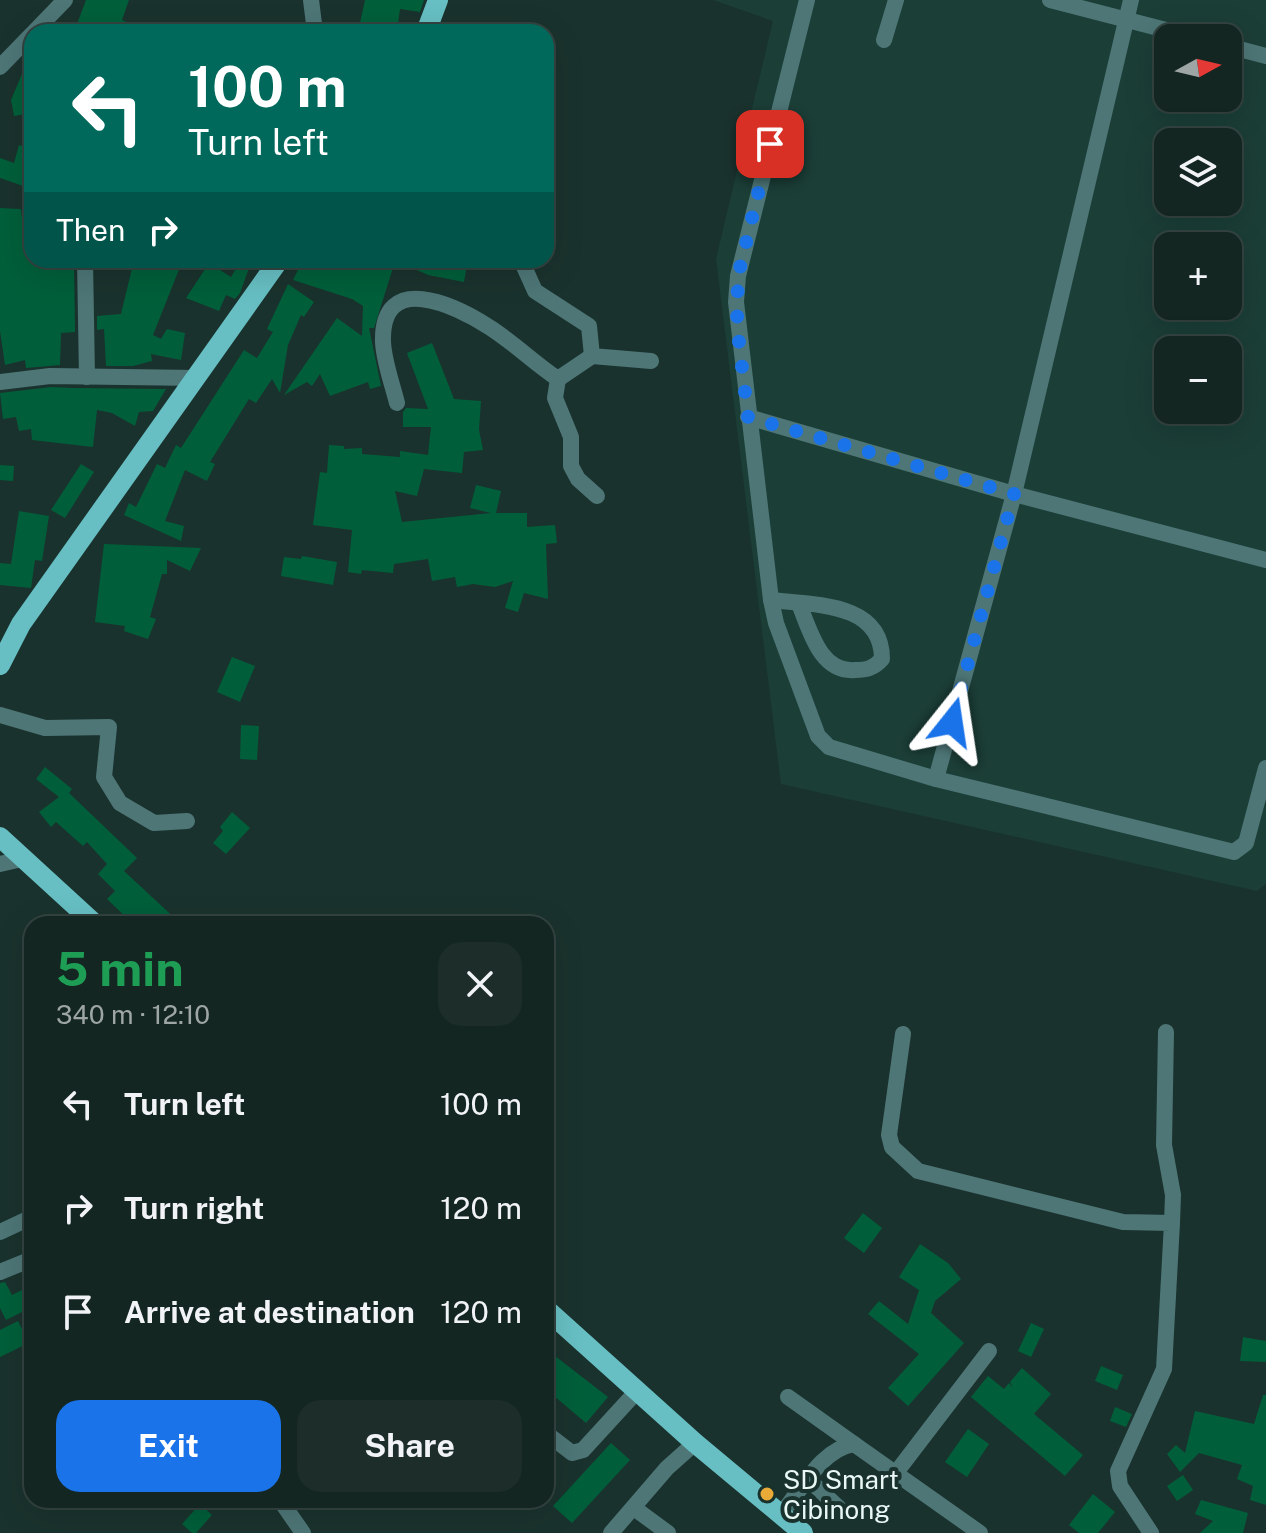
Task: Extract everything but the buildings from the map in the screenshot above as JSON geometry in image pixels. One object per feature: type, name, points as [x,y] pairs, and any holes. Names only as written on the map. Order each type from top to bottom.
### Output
[{"type":"main road","points":[[429,24],[438,0]]},
{"type":"main road","points":[[0,665],[21,624],[273,268]]},
{"type":"main road","points":[[0,837],[86,916]]},
{"type":"main road","points":[[554,1316],[695,1443],[803,1533]]},
{"type":"street","points":[[42,24],[65,0]]},
{"type":"street","points":[[311,0],[314,24]]},
{"type":"street","points":[[807,0],[738,276],[737,325],[771,600],[776,623],[818,736],[829,747],[936,779],[1234,852],[1246,843],[1266,768]]},
{"type":"street","points":[[884,40],[896,0]]},
{"type":"street","points":[[1050,0],[1154,27]]},
{"type":"street","points":[[936,779],[1014,494],[1131,0]]},
{"type":"street","points":[[0,67],[24,42]]},
{"type":"street","points":[[1242,50],[1266,56]]},
{"type":"street","points":[[85,268],[87,377]]},
{"type":"street","points":[[525,268],[535,291],[589,326],[592,356]]},
{"type":"street","points":[[397,403],[383,341],[389,315],[400,301],[413,297],[439,303],[492,328],[558,379]]},
{"type":"street","points":[[597,496],[578,479],[571,466],[571,437],[555,398],[558,379],[592,356],[651,361]]},
{"type":"street","points":[[0,382],[41,376],[197,378]]},
{"type":"street","points":[[748,417],[1014,494],[1266,560]]},
{"type":"street","points":[[771,600],[799,604],[852,612],[870,622],[878,631],[882,659],[875,667],[862,670],[834,668],[824,658],[799,604]]},
{"type":"street","points":[[0,715],[45,728],[109,727],[104,777],[120,803],[154,823],[187,821]]},
{"type":"street","points":[[0,864],[22,859]]},
{"type":"street","points":[[1151,1533],[1120,1486],[1118,1471],[1164,1369],[1173,1195],[1164,1145],[1166,1032]]},
{"type":"street","points":[[903,1034],[889,1135],[892,1147],[918,1171],[1111,1219],[1172,1223]]},
{"type":"street","points":[[0,1232],[24,1221]]},
{"type":"street","points":[[0,1272],[24,1263]]},
{"type":"street","points":[[895,1474],[989,1351]]},
{"type":"street","points":[[554,1439],[572,1453],[583,1450],[638,1390]]},
{"type":"street","points":[[788,1397],[980,1533]]},
{"type":"street","points":[[611,1533],[667,1468],[695,1443]]},
{"type":"street","points":[[781,1514],[808,1479],[837,1450],[854,1444]]},
{"type":"street","points":[[808,1479],[839,1508]]},
{"type":"street","points":[[286,1508],[303,1533]]},
{"type":"street","points":[[634,1508],[668,1533]]},
{"type":"shaded area","points":[[713,0],[1266,0],[1266,884],[1257,891],[781,784],[716,259],[773,21]]},
{"type":"place","name":"SD Smart Cibinong","points":[[767,1494]]},
{"type":"route","points":[[770,144],[738,276],[737,325],[748,417],[1014,494],[952,722]]}]
